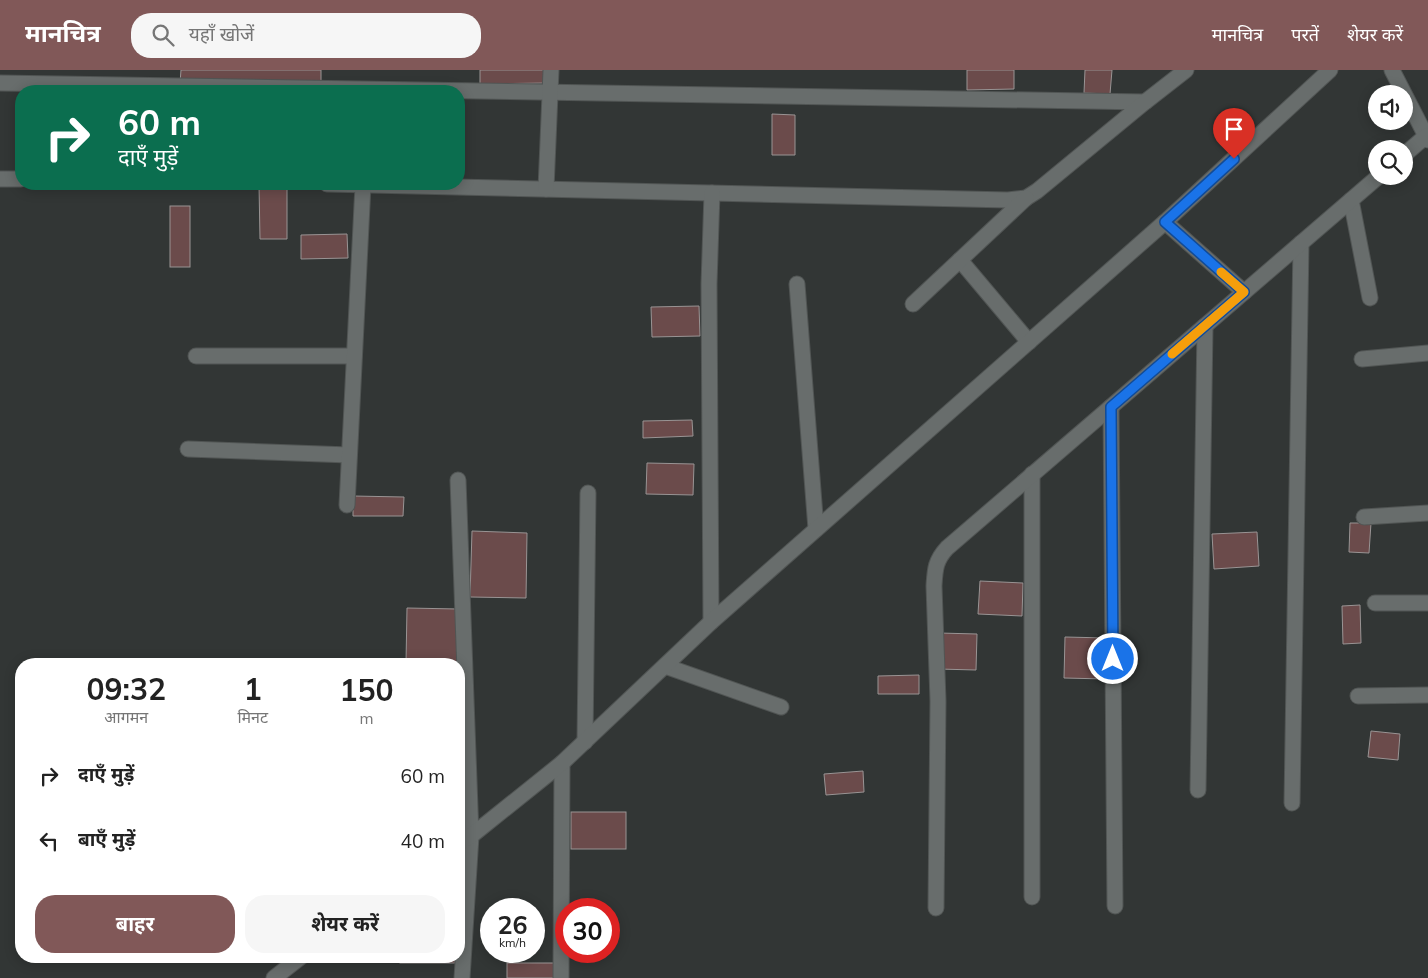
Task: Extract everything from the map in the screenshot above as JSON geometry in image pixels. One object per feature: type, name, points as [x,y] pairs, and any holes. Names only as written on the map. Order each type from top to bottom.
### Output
[{"type":"street","points":[[546,189],[551,70]]},
{"type":"street","points":[[913,304],[1026,198],[1037,192],[1186,70]]},
{"type":"street","points":[[465,839],[562,763],[711,622],[1165,222],[1330,70]]},
{"type":"street","points":[[1392,70],[1427,138],[1413,148]]},
{"type":"street","points":[[0,83],[110,85]]},
{"type":"street","points":[[465,91],[1145,102]]},
{"type":"street","points":[[0,179],[15,179]]},
{"type":"street","points":[[936,908],[938,701],[935,570],[939,557],[1032,474],[1368,185]]},
{"type":"street","points":[[465,187],[1008,200],[1026,198]]},
{"type":"street","points":[[347,505],[363,190]]},
{"type":"street","points":[[711,622],[709,284],[712,193]]},
{"type":"street","points":[[1351,200],[1370,298]]},
{"type":"street","points":[[1165,222],[1244,292]]},
{"type":"street","points":[[1292,803],[1301,243]]},
{"type":"street","points":[[960,260],[1029,342]]},
{"type":"street","points":[[797,284],[816,530]]},
{"type":"street","points":[[1198,790],[1204,326]]},
{"type":"street","points":[[1362,359],[1428,353]]},
{"type":"street","points":[[196,356],[354,356]]},
{"type":"street","points":[[1111,407],[1115,906]]},
{"type":"street","points":[[188,450],[349,455]]},
{"type":"street","points":[[1032,474],[1032,897]]},
{"type":"street","points":[[458,480],[461,658]]},
{"type":"street","points":[[585,742],[588,493]]},
{"type":"street","points":[[1364,517],[1428,513]]},
{"type":"street","points":[[1374,603],[1428,603]]},
{"type":"street","points":[[665,666],[780,707]]},
{"type":"street","points":[[1358,696],[1428,695]]},
{"type":"street","points":[[561,978],[562,763]]},
{"type":"street","points":[[274,978],[293,963]]},
{"type":"street","points":[[462,963],[462,978]]},
{"type":"building","points":[[181,70],[321,70],[321,85],[180,83]]},
{"type":"building","points":[[480,70],[546,70],[546,83],[480,84]]},
{"type":"building","points":[[967,70],[1014,70],[1014,89],[967,90]]},
{"type":"building","points":[[1085,70],[1112,70],[1110,94],[1084,93]]},
{"type":"building","points":[[772,114],[795,115],[795,155],[772,155]]},
{"type":"building","points":[[259,190],[287,190],[287,239],[260,239]]},
{"type":"building","points":[[170,206],[190,206],[190,267],[170,267]]},
{"type":"building","points":[[347,234],[348,258],[301,259],[301,235]]},
{"type":"building","points":[[699,306],[700,336],[652,337],[651,307]]},
{"type":"building","points":[[692,420],[693,436],[643,438],[643,421]]},
{"type":"building","points":[[647,463],[694,464],[693,495],[646,494]]},
{"type":"building","points":[[353,496],[404,497],[403,516],[353,516]]},
{"type":"building","points":[[1350,523],[1371,523],[1369,553],[1349,552]]},
{"type":"building","points":[[472,531],[527,533],[526,598],[470,597]]},
{"type":"building","points":[[1257,532],[1259,566],[1214,569],[1212,534]]},
{"type":"building","points":[[980,581],[1023,583],[1022,616],[978,614]]},
{"type":"building","points":[[1360,605],[1361,643],[1343,644],[1342,606]]},
{"type":"building","points":[[407,608],[458,609],[458,658],[406,658]]},
{"type":"building","points":[[939,633],[977,634],[976,670],[938,669]]},
{"type":"building","points":[[1065,637],[1107,638],[1106,679],[1064,678]]},
{"type":"building","points":[[919,675],[919,694],[878,694],[878,676]]},
{"type":"building","points":[[1371,731],[1400,734],[1398,760],[1368,757]]},
{"type":"building","points":[[863,771],[864,792],[826,795],[824,774]]},
{"type":"building","points":[[571,812],[626,812],[626,849],[571,849]]},
{"type":"building","points":[[507,963],[557,963],[557,978],[507,978]]},
{"type":"slow traffic","points":[[1172,354],[1244,292],[1221,272]]},
{"type":"route","points":[[1113,659],[1111,407],[1244,292],[1165,222],[1234,159]]}]
